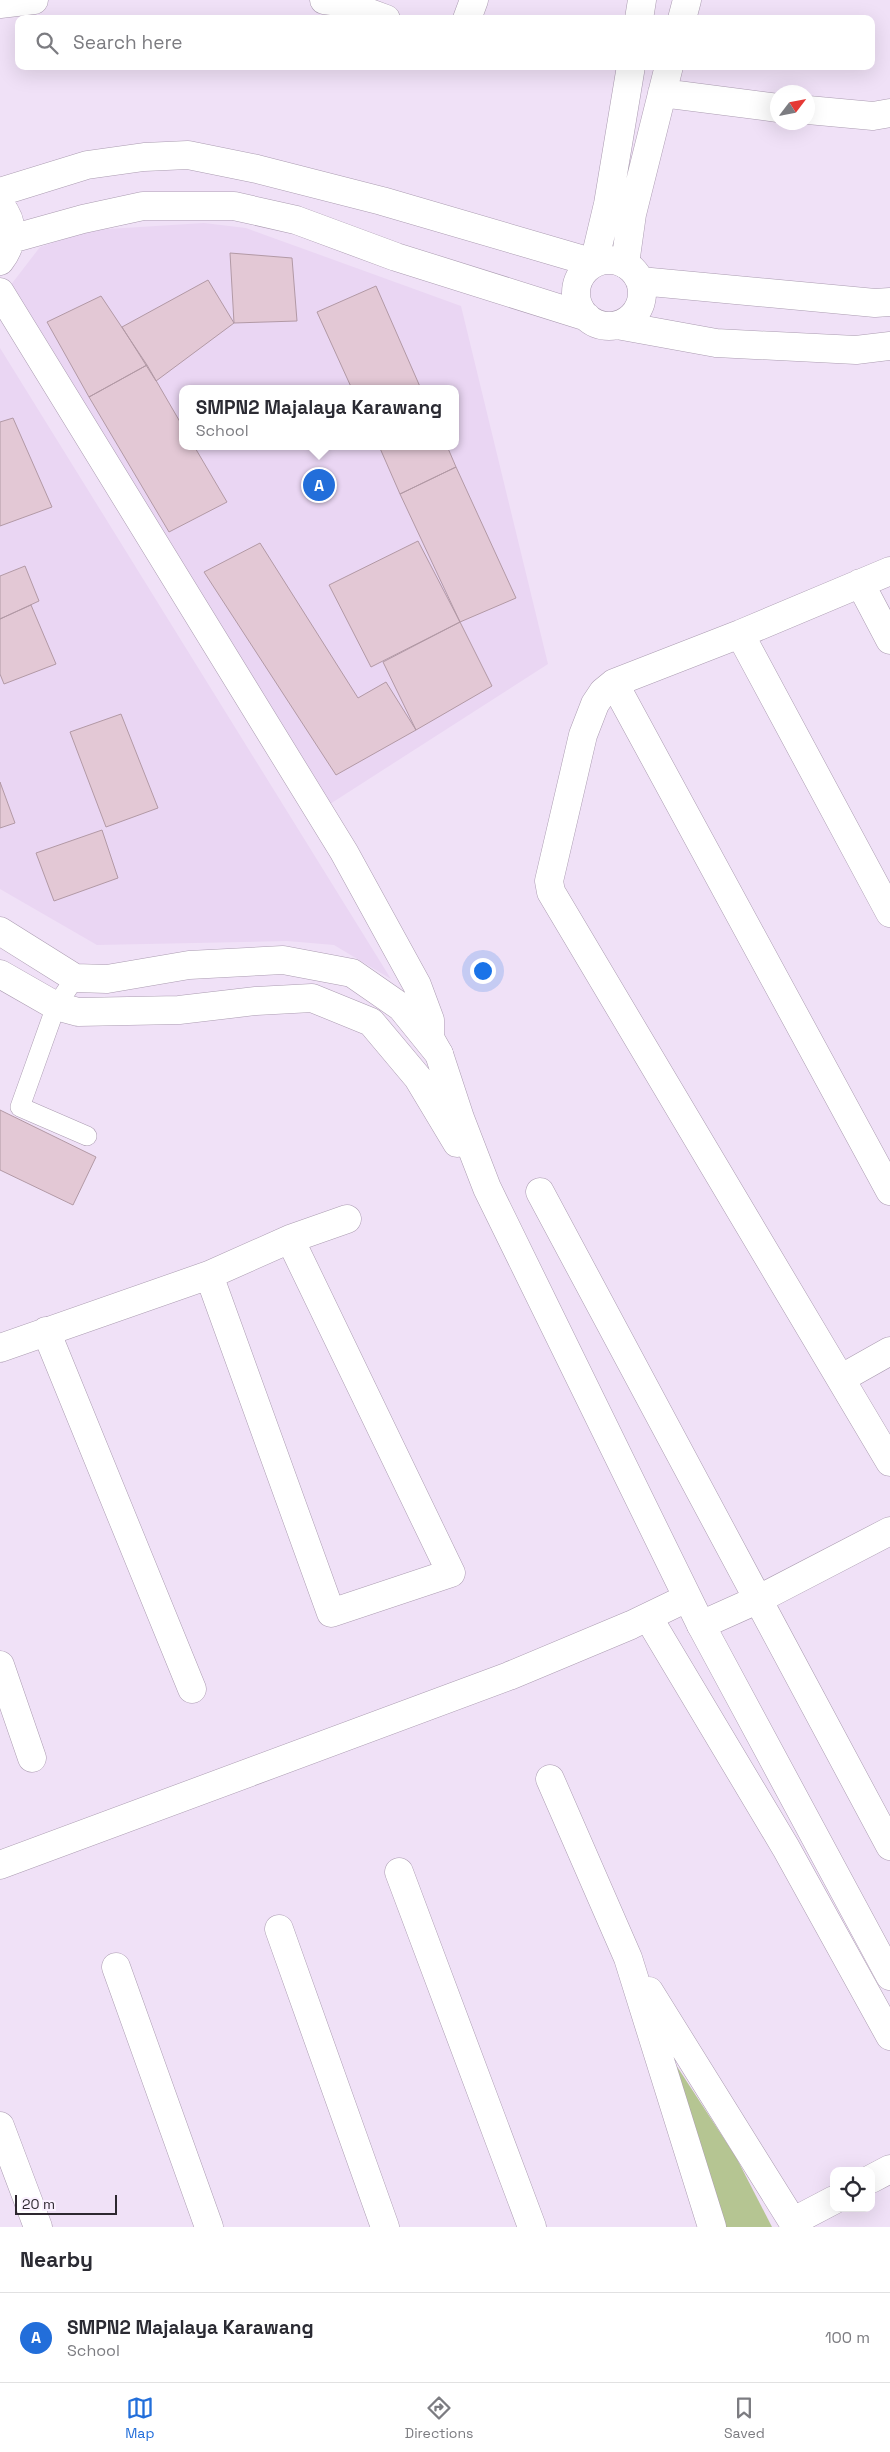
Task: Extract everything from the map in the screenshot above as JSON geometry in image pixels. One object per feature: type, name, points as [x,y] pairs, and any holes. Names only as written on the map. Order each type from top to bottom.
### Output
[{"type":"street","points":[[0,4],[34,0]]},
{"type":"street","points":[[468,15],[474,0]]},
{"type":"street","points":[[640,15],[642,0]]},
{"type":"street","points":[[683,15],[687,0]]},
{"type":"street","points":[[336,1],[375,15]]},
{"type":"street","points":[[594,263],[608,204],[630,70]]},
{"type":"street","points":[[617,325],[627,320],[641,303],[642,292],[633,272],[632,214],[668,70]]},
{"type":"street","points":[[662,93],[770,107]]},
{"type":"street","points":[[815,111],[873,116],[890,112]]},
{"type":"street","points":[[0,192],[86,165],[144,157],[188,155],[257,169],[382,201],[594,263]]},
{"type":"street","points":[[0,205],[6,213],[11,226],[6,250]]},
{"type":"street","points":[[6,250],[83,219],[143,206],[234,206],[296,220],[396,257],[587,317],[606,326],[617,325],[716,343],[856,350],[890,346]]},
{"type":"street","points":[[587,317],[580,309],[577,299],[577,288],[580,278],[586,269],[594,263],[604,260],[633,272],[704,288],[799,294],[875,303],[890,302]]},
{"type":"street","points":[[0,292],[344,852],[417,985],[430,1020],[430,1038],[439,1054],[460,1118],[487,1188],[701,1626],[890,1976]]},
{"type":"street","points":[[888,576],[860,583],[740,634],[614,683],[603,692],[595,704],[583,735],[550,872],[551,892],[842,1378],[890,1462]]},
{"type":"street","points":[[860,583],[890,640]]},
{"type":"street","points":[[740,634],[890,913]]},
{"type":"street","points":[[614,683],[890,1192]]},
{"type":"street","points":[[0,931],[75,978],[107,979],[189,965],[283,960],[352,973],[402,1007],[439,1054]]},
{"type":"street","points":[[0,974],[56,1006],[78,1012],[179,1010],[256,1001],[312,998],[372,1022],[418,1078],[487,1188]]},
{"type":"street","points":[[540,1192],[890,1846]]},
{"type":"street","points":[[0,1348],[209,1275],[290,1239],[347,1218]]},
{"type":"street","points":[[209,1275],[330,1613],[451,1573],[290,1239]]},
{"type":"street","points":[[46,1331],[192,1689]]},
{"type":"street","points":[[842,1378],[890,1351]]},
{"type":"street","points":[[701,1626],[759,1599],[890,1531]]},
{"type":"street","points":[[0,1864],[508,1676],[648,1618],[687,1598]]},
{"type":"street","points":[[648,1618],[786,1848],[890,2036]]},
{"type":"street","points":[[0,1665],[32,1758]]},
{"type":"street","points":[[550,1779],[628,1958],[712,2227]]},
{"type":"street","points":[[399,1872],[532,2227]]},
{"type":"street","points":[[279,1929],[385,2227]]},
{"type":"street","points":[[628,1958],[795,2224],[830,2202]]},
{"type":"street","points":[[116,1967],[209,2227]]},
{"type":"street","points":[[0,2126],[38,2227]]},
{"type":"street","points":[[875,2177],[890,2169]]},
{"type":"lane","points":[[75,978],[56,1006],[20,1107],[87,1136]]},
{"type":"shaded area","points":[[204,223],[246,228],[461,306],[548,664],[330,804],[10,286],[40,247],[92,230]]},
{"type":"shaded area","points":[[0,348],[391,979],[334,945],[287,941],[97,945],[0,889]]},
{"type":"green space","points":[[663,2045],[736,2157],[772,2227],[726,2227]]},
{"type":"building","points":[[230,253],[292,258],[297,321],[234,323]]},
{"type":"building","points":[[208,280],[234,323],[156,381],[122,327]]},
{"type":"building","points":[[376,286],[419,385],[350,385],[317,312]]},
{"type":"building","points":[[101,296],[147,365],[89,397],[47,322]]},
{"type":"building","points":[[147,365],[179,420],[179,450],[196,450],[227,502],[169,532],[89,397]]},
{"type":"building","points":[[13,418],[52,507],[0,526],[0,422]]},
{"type":"building","points":[[381,450],[449,450],[456,467],[400,494]]},
{"type":"building","points":[[456,467],[516,598],[460,622],[400,494]]},
{"type":"building","points":[[418,541],[460,622],[371,667],[329,585]]},
{"type":"building","points":[[260,543],[358,698],[386,682],[416,730],[336,775],[204,572]]},
{"type":"building","points":[[25,566],[39,601],[0,619],[0,576]]},
{"type":"building","points":[[31,605],[56,664],[4,684],[0,674],[0,619]]},
{"type":"building","points":[[460,622],[492,686],[416,730],[383,662]]},
{"type":"building","points":[[121,714],[158,808],[106,827],[70,732]]},
{"type":"building","points":[[0,782],[15,823],[0,828]]},
{"type":"building","points":[[102,830],[118,878],[54,901],[36,853]]},
{"type":"building","points":[[0,1110],[96,1157],[73,1205],[0,1170]]},
{"type":"place","name":"SMPN2 Majalaya Karawang","points":[[319,485]]}]
